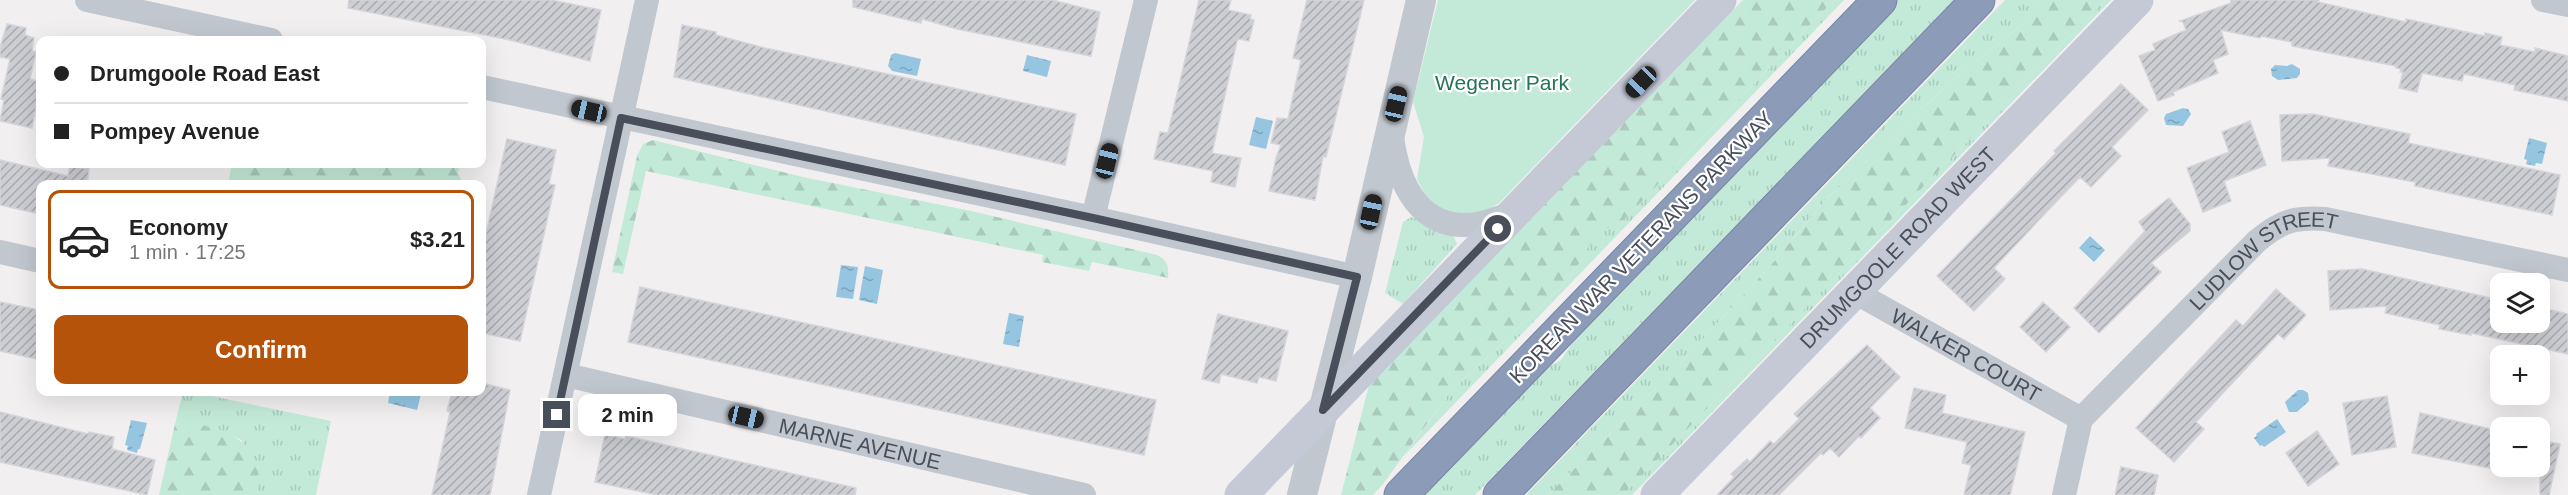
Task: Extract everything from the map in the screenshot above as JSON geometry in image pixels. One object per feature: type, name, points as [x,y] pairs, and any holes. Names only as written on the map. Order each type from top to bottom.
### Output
[{"type":"highway","name":"KOREAN WAR VETERANS PARKWAY","points":[[1401,495],[1880,0]]},
{"type":"highway","points":[[1500,495],[1978,0]]},
{"type":"main road","points":[[1241,495],[1720,0]]},
{"type":"main road","name":"DRUMGOOLE ROAD WEST","points":[[1657,495],[2137,0]]},
{"type":"street","points":[[87,0],[253,36]]},
{"type":"street","points":[[539,495],[646,0]]},
{"type":"street","points":[[1093,218],[1146,0]]},
{"type":"street","points":[[1302,495],[1357,277],[1421,0]]},
{"type":"street","points":[[2542,0],[2568,6]]},
{"type":"street","points":[[486,88],[1357,277]]},
{"type":"street","points":[[1391,124],[1398,170],[1416,205],[1429,214],[1458,225],[1485,222],[1514,213]]},
{"type":"street","name":"LUDLOW STREET","points":[[2080,419],[2257,241],[2287,221],[2305,218],[2325,219],[2568,270]]},
{"type":"street","points":[[0,252],[36,260]]},
{"type":"street","name":"WALKER COURT","points":[[1853,291],[2080,419]]},
{"type":"street","name":"MARNE AVENUE","points":[[566,375],[1084,495]]},
{"type":"street","points":[[2064,495],[2080,419]]},
{"type":"green space","name":"Wegener Park","points":[[1438,0],[1695,0],[1499,203],[1482,212],[1463,214],[1445,211],[1436,206],[1427,198],[1417,179],[1424,137],[1413,102]]},
{"type":"green space","points":[[1743,0],[1834,0],[1625,219],[1596,234],[1581,261],[1560,289],[1450,392],[1373,495],[1341,495],[1369,385]]},
{"type":"green space","points":[[1834,0],[1844,0],[1404,456],[1450,392],[1560,289],[1581,261],[1596,233],[1625,219]]},
{"type":"green space","points":[[1894,0],[1954,0],[1475,495],[1426,495],[1535,374],[1561,360],[1578,335]]},
{"type":"green space","points":[[2005,0],[2039,0],[2023,24],[1971,65],[1919,111],[1825,201],[1771,265],[1674,370],[1548,495],[1526,495]]},
{"type":"green space","points":[[2039,0],[2105,0],[1623,495],[1548,495],[1674,370],[1771,265],[1825,201],[1919,111],[1971,65],[2023,24]]},
{"type":"green space","points":[[2105,0],[2111,0],[1632,495],[1623,495]]},
{"type":"green space","points":[[653,140],[803,177],[971,211],[1157,255],[1167,264],[1168,278],[1092,262],[1089,271],[1042,262],[1043,255],[646,171],[623,274],[612,272],[637,156],[643,144]]},
{"type":"green space","points":[[231,168],[459,168],[458,173],[461,180],[229,180]]},
{"type":"green space","points":[[1411,217],[1426,227],[1454,237],[1457,244],[1403,304],[1385,293],[1403,222]]},
{"type":"green space","points":[[182,396],[211,396],[331,421],[316,495],[257,495],[258,487],[242,440],[201,425],[175,424]]},
{"type":"green space","points":[[187,422],[231,435],[251,451],[259,478],[257,495],[159,495],[175,424]]},
{"type":"water","points":[[895,53],[921,59],[917,76],[892,71],[888,66],[891,55]]},
{"type":"water","points":[[1027,55],[1051,61],[1047,77],[1023,71]]},
{"type":"water","points":[[2292,64],[2300,69],[2297,78],[2278,80],[2272,76],[2271,69],[2275,65]]},
{"type":"water","points":[[2183,108],[2188,109],[2191,114],[2183,126],[2166,125],[2164,118],[2166,114]]},
{"type":"water","points":[[1256,117],[1273,121],[1266,149],[1249,145]]},
{"type":"water","points":[[2529,138],[2547,143],[2542,164],[2536,163],[2535,166],[2526,164],[2527,160],[2524,159]]},
{"type":"water","points":[[2090,236],[2105,250],[2094,262],[2079,248]]},
{"type":"water","points":[[841,265],[858,267],[853,299],[836,297]]},
{"type":"water","points":[[865,266],[883,270],[877,304],[859,300]]},
{"type":"water","points":[[1009,313],[1024,316],[1019,347],[1003,344]]},
{"type":"water","points":[[2298,390],[2308,393],[2309,401],[2297,412],[2289,412],[2285,402]]},
{"type":"water","points":[[389,396],[420,396],[417,410],[388,403]]},
{"type":"water","points":[[2277,419],[2286,432],[2264,447],[2260,446],[2254,438],[2256,434]]},
{"type":"water","points":[[131,420],[147,423],[137,453],[127,450],[128,446],[125,445]]},
{"type":"building","points":[[349,0],[551,0],[601,10],[590,61],[510,40],[348,8]]},
{"type":"building","points":[[853,0],[1052,0],[1100,12],[1091,56],[957,29],[922,19],[921,23],[853,7]]},
{"type":"building","points":[[1199,0],[1231,0],[1228,10],[1251,15],[1250,19],[1254,20],[1249,41],[1239,39],[1237,41],[1212,153],[1241,158],[1235,187],[1211,182],[1213,171],[1154,159],[1160,132],[1168,133]]},
{"type":"building","points":[[1307,0],[1364,0],[1326,157],[1323,156],[1315,200],[1269,191],[1281,145],[1271,143],[1277,118],[1288,119],[1301,60],[1293,58]]},
{"type":"building","points":[[2231,0],[2319,0],[2318,2],[2406,22],[2406,19],[2485,36],[2485,33],[2502,37],[2500,45],[2535,52],[2535,48],[2568,56],[2568,101],[2514,90],[2515,85],[2464,74],[2462,81],[2422,73],[2417,92],[2399,88],[2403,72],[2400,72],[2401,69],[2396,66],[2292,46],[2292,42],[2221,30],[2228,54],[2213,60],[2218,73],[2173,92],[2174,95],[2158,101],[2139,56],[2155,50],[2153,44],[2186,30],[2183,22],[2180,21],[2231,3]]},
{"type":"building","points":[[7,24],[26,28],[25,35],[34,38],[32,51],[36,52],[30,79],[36,81],[36,108],[32,128],[0,121],[4,100],[1,99],[10,59],[0,57],[0,48]]},
{"type":"building","points":[[682,25],[716,32],[716,35],[765,48],[1076,114],[1065,165],[674,77]]},
{"type":"building","points":[[2121,84],[2148,110],[2112,147],[2121,156],[2091,187],[2080,177],[2055,203],[1994,268],[2005,279],[1974,311],[1937,276],[2056,153],[2054,151]]},
{"type":"building","points":[[2313,114],[2410,134],[2408,143],[2560,175],[2552,215],[2415,186],[2415,182],[2328,166],[2330,158],[2282,161],[2280,115]]},
{"type":"building","points":[[2250,121],[2266,165],[2224,181],[2231,201],[2203,212],[2187,168],[2229,152],[2222,132]]},
{"type":"building","points":[[507,139],[556,150],[549,184],[555,185],[520,341],[486,334],[486,234]]},
{"type":"building","points":[[0,160],[68,176],[70,168],[89,169],[88,180],[36,180],[36,213],[0,205]]},
{"type":"building","points":[[2169,198],[2190,224],[2190,231],[2151,263],[2161,272],[2099,333],[2074,308],[2145,231],[2139,222]]},
{"type":"building","points":[[2362,269],[2490,298],[2490,333],[2550,333],[2550,310],[2568,314],[2568,354],[2550,350],[2550,345],[2526,345],[2471,333],[2471,335],[2439,329],[2440,325],[2385,313],[2387,306],[2330,310],[2328,271]]},
{"type":"building","points":[[640,287],[1156,400],[1144,455],[628,342]]},
{"type":"building","points":[[2276,289],[2306,315],[2284,339],[2278,334],[2196,422],[2204,429],[2174,462],[2136,428],[2236,320],[2243,326]]},
{"type":"building","points":[[0,302],[36,309],[36,359],[0,351]]},
{"type":"building","points":[[2043,302],[2070,327],[2046,352],[2020,327]]},
{"type":"building","points":[[1218,314],[1288,331],[1276,381],[1259,377],[1257,383],[1221,374],[1219,383],[1202,379]]},
{"type":"building","points":[[1867,345],[1900,377],[1870,408],[1880,418],[1861,438],[1859,436],[1839,457],[1830,448],[1823,455],[1821,453],[1779,495],[1717,495],[1734,477],[1731,474],[1747,459],[1750,462],[1770,441],[1774,444],[1799,419],[1794,414]]},
{"type":"building","points":[[486,384],[510,390],[490,495],[432,495],[450,412],[447,411],[451,396],[486,396]]},
{"type":"building","points":[[1914,388],[1946,395],[1942,413],[2025,432],[2010,495],[1964,495],[1971,465],[1962,463],[1967,442],[1905,428]]},
{"type":"building","points":[[2387,396],[2396,447],[2352,455],[2343,403]]},
{"type":"building","points":[[0,412],[88,434],[89,432],[114,437],[112,449],[155,460],[147,495],[0,462]]},
{"type":"building","points":[[2420,413],[2490,429],[2490,468],[2412,453]]},
{"type":"building","points":[[2317,431],[2339,464],[2308,486],[2286,453]]},
{"type":"building","points":[[605,434],[625,439],[626,436],[856,488],[855,495],[657,495],[595,482]]},
{"type":"building","points":[[2550,442],[2560,444],[2549,495],[2540,495],[2540,477],[2550,477]]},
{"type":"building","points":[[2121,467],[2158,475],[2154,495],[2115,495]]},
{"type":"route","points":[[557,415],[621,118],[1093,218],[1357,277],[1323,410],[1498,229]]}]
